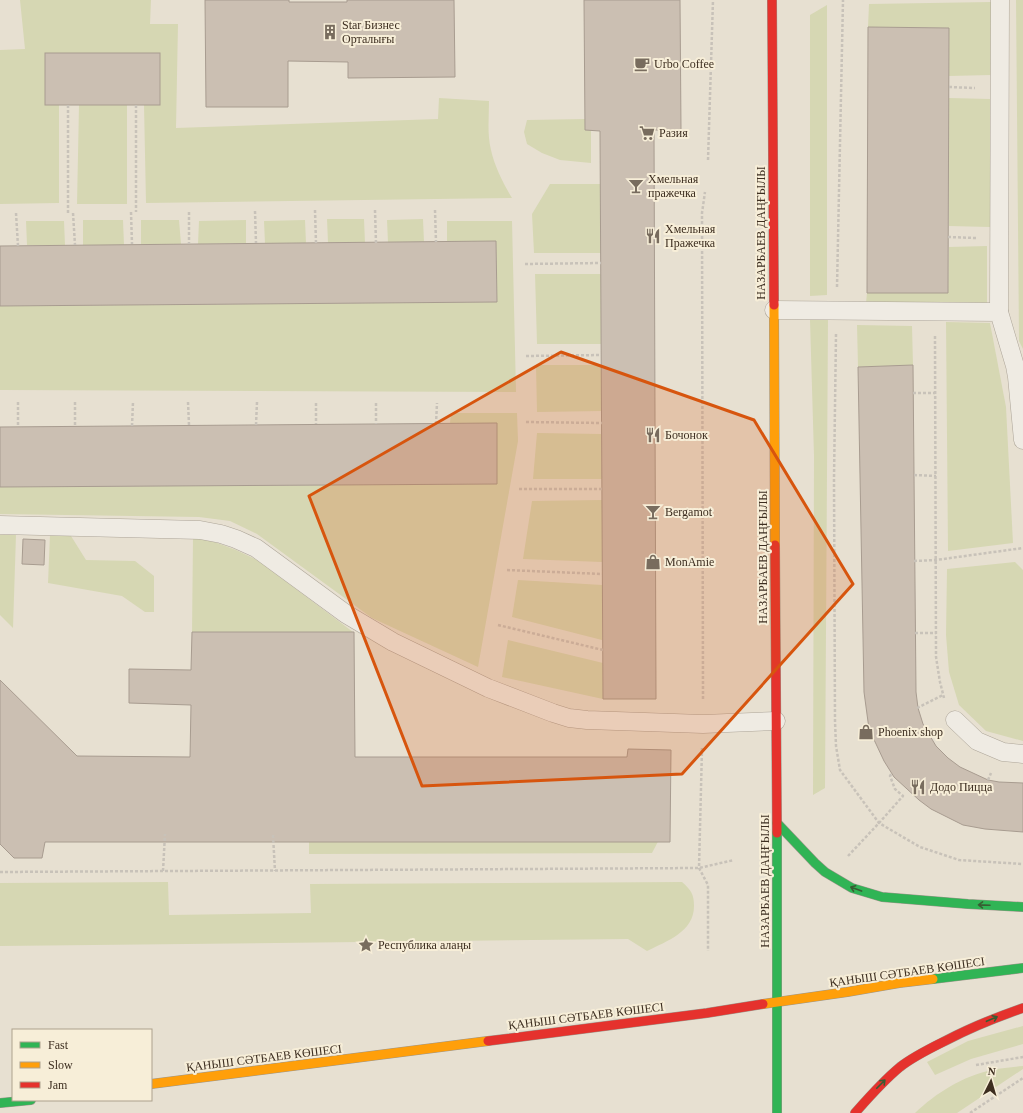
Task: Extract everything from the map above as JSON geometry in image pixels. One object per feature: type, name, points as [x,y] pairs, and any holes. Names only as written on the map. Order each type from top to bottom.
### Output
[{"type":"main road","name":"НАЗАРБАЕВ ДАҢҒЫЛЫ","points":[[772,0],[778,1001],[777,1113]]},
{"type":"main road","points":[[777,823],[814,864],[824,872],[852,888],[882,897],[922,901],[1016,906],[1023,908]]},
{"type":"main road","name":"ҚАНЫШ СӘТБАЕВ КӨШЕСІ","points":[[152,1084],[707,1012],[900,983],[1023,968]]},
{"type":"main road","points":[[855,1113],[893,1073],[921,1053],[959,1033],[1001,1015],[1023,1008]]},
{"type":"main road","points":[[0,1104],[23,1101]]},
{"type":"lane","points":[[1000,0],[999,312],[1015,366],[1023,440]]},
{"type":"lane","points":[[774,310],[999,312]]},
{"type":"lane","points":[[0,525],[193,530],[221,534],[236,539],[256,548],[346,614],[386,638],[488,688],[570,718],[587,720],[703,724],[776,721]]},
{"type":"lane","points":[[955,720],[977,741],[1003,752],[1023,754]]},
{"type":"path","points":[[708,160],[713,0]]},
{"type":"path","points":[[843,0],[834,479],[834,721],[840,770],[879,823],[920,847],[959,860],[1023,864]]},
{"type":"path","points":[[68,105],[68,213]]},
{"type":"path","points":[[136,105],[136,212]]},
{"type":"path","points":[[705,192],[702,213],[703,724],[699,868],[708,885],[708,952]]},
{"type":"path","points":[[315,210],[316,243]]},
{"type":"path","points":[[375,210],[376,243]]},
{"type":"path","points":[[435,210],[436,242]]},
{"type":"path","points":[[254,211],[256,243]]},
{"type":"path","points":[[131,212],[132,244]]},
{"type":"path","points":[[189,212],[189,244]]},
{"type":"path","points":[[16,213],[18,246]]},
{"type":"path","points":[[73,213],[75,245]]},
{"type":"path","points":[[525,264],[601,263]]},
{"type":"path","points":[[935,311],[936,658],[945,702],[955,720]]},
{"type":"path","points":[[526,356],[601,355]]},
{"type":"path","points":[[913,393],[935,393]]},
{"type":"path","points":[[18,402],[18,427]]},
{"type":"path","points":[[75,402],[75,426]]},
{"type":"path","points":[[132,426],[133,402]]},
{"type":"path","points":[[188,402],[189,425]]},
{"type":"path","points":[[256,425],[257,402]]},
{"type":"path","points":[[436,424],[437,402]]},
{"type":"path","points":[[316,403],[316,424]]},
{"type":"path","points":[[376,403],[376,424]]},
{"type":"path","points":[[526,422],[602,423]]},
{"type":"path","points":[[914,475],[936,476]]},
{"type":"path","points":[[519,489],[602,489]]},
{"type":"path","points":[[914,561],[936,560],[1023,548]]},
{"type":"path","points":[[507,570],[602,574]]},
{"type":"path","points":[[498,625],[603,650]]},
{"type":"path","points":[[915,633],[936,633]]},
{"type":"path","points":[[918,708],[943,695]]},
{"type":"path","points":[[843,861],[903,796],[895,789],[890,776],[892,773]]},
{"type":"path","points":[[163,871],[165,834]]},
{"type":"path","points":[[273,835],[275,871]]},
{"type":"path","points":[[0,872],[699,868],[734,860]]},
{"type":"path","points":[[976,1065],[1023,1057]]},
{"type":"path","points":[[970,1113],[1023,1078]]},
{"type":"highlighted area","points":[[561,352],[754,420],[853,584],[682,774],[422,786],[309,496]]},
{"type":"green space","points":[[20,0],[151,0],[150,24],[178,24],[176,128],[438,119],[439,98],[489,101],[489,132],[491,150],[494,162],[512,198],[146,203],[144,105],[159,105],[45,53],[45,105],[59,105],[59,203],[0,204],[0,50],[25,49]]},
{"type":"green space","points":[[1016,0],[1023,0],[1023,349],[1019,341]]},
{"type":"green space","points":[[991,2],[991,75],[949,76],[949,28],[868,27],[869,4]]},
{"type":"green space","points":[[827,5],[827,295],[810,296],[810,15]]},
{"type":"green space","points":[[949,98],[990,99],[990,227],[949,226]]},
{"type":"green space","points":[[79,105],[127,105],[127,204],[77,204]]},
{"type":"green space","points":[[585,119],[585,130],[591,130],[591,163],[560,160],[542,153],[527,144],[524,132],[527,120]]},
{"type":"green space","points":[[550,184],[600,184],[601,253],[534,253],[532,214]]},
{"type":"green space","points":[[327,219],[364,219],[365,243],[328,243]]},
{"type":"green space","points":[[423,219],[424,242],[388,243],[387,220]]},
{"type":"green space","points":[[83,220],[123,220],[124,245],[83,245]]},
{"type":"green space","points":[[141,220],[179,220],[181,244],[141,245]]},
{"type":"green space","points":[[246,220],[246,243],[198,244],[199,221]]},
{"type":"green space","points":[[305,220],[306,243],[265,244],[264,221]]},
{"type":"green space","points":[[26,221],[64,221],[65,245],[27,245]]},
{"type":"green space","points":[[447,221],[512,221],[516,392],[0,390],[0,306],[497,302],[496,242],[447,242]]},
{"type":"green space","points":[[987,246],[987,307],[866,303],[867,293],[948,293],[949,247]]},
{"type":"green space","points":[[535,274],[601,274],[601,344],[537,344]]},
{"type":"green space","points":[[828,319],[825,788],[813,795],[814,456],[810,320]]},
{"type":"green space","points":[[946,322],[990,323],[1006,407],[1013,543],[948,551]]},
{"type":"green space","points":[[857,325],[912,326],[913,365],[858,367]]},
{"type":"green space","points":[[536,365],[601,365],[602,411],[537,412]]},
{"type":"green space","points":[[451,413],[517,413],[518,441],[478,667],[372,618],[257,534],[230,521],[199,517],[0,514],[0,487],[497,484],[497,423],[450,423]]},
{"type":"green space","points":[[537,433],[601,434],[602,479],[533,479]]},
{"type":"green space","points":[[602,500],[602,562],[523,559],[532,501]]},
{"type":"green space","points":[[0,535],[16,535],[13,628],[0,615]]},
{"type":"green space","points":[[50,535],[71,536],[86,560],[135,561],[154,576],[154,612],[145,612],[122,596],[48,583]]},
{"type":"green space","points":[[193,538],[212,541],[259,561],[353,632],[192,632]]},
{"type":"green space","points":[[1015,562],[1023,570],[1023,741],[986,731],[959,705],[949,672],[946,635],[947,569]]},
{"type":"green space","points":[[518,580],[602,585],[602,640],[512,617]]},
{"type":"green space","points":[[508,640],[603,663],[603,699],[502,677]]},
{"type":"green space","points":[[309,834],[662,834],[652,853],[309,854]]},
{"type":"green space","points":[[168,882],[169,915],[311,913],[310,884],[682,882],[691,892],[694,906],[693,915],[684,929],[671,939],[647,951],[628,939],[0,946],[0,883]]},
{"type":"green space","points":[[1023,1026],[1023,1044],[971,1059],[935,1075],[927,1062],[968,1041]]},
{"type":"green space","points":[[1023,1066],[1023,1069],[957,1113],[915,1113],[950,1086],[971,1076],[992,1070]]},
{"type":"building","name":"Star Бизнес Орталығы","points":[[205,0],[347,2],[347,0],[454,0],[455,77],[348,78],[348,62],[288,61],[288,107],[206,107]]},
{"type":"building","points":[[584,0],[680,0],[681,130],[654,130],[656,699],[603,699],[600,131],[585,130]]},
{"type":"building","points":[[868,27],[949,28],[948,293],[867,293]]},
{"type":"building","points":[[45,53],[160,53],[160,105],[45,105]]},
{"type":"building","points":[[496,241],[497,302],[0,306],[0,246]]},
{"type":"building","points":[[913,365],[916,692],[918,708],[923,724],[936,746],[960,767],[988,780],[1023,783],[1023,832],[985,829],[963,825],[931,809],[894,777],[884,761],[869,729],[864,692],[858,367]]},
{"type":"building","points":[[497,423],[497,484],[0,487],[0,427]]},
{"type":"building","points":[[23,539],[45,540],[44,565],[22,564]]},
{"type":"building","points":[[192,632],[354,632],[355,757],[627,757],[628,749],[671,750],[670,842],[45,842],[42,858],[14,858],[0,844],[0,680],[77,756],[190,757],[191,705],[129,703],[129,669],[191,670]]},
{"type":"traffic: fast","points":[[777,823],[825,872],[852,888],[882,897],[1023,907]]},
{"type":"traffic: fast","points":[[777,833],[777,1113]]},
{"type":"traffic: fast","points":[[933,979],[1023,968]]},
{"type":"traffic: fast","points":[[0,1103],[21,1101]]},
{"type":"traffic: slow","points":[[774,305],[775,545]]},
{"type":"traffic: slow","points":[[763,1004],[933,979]]},
{"type":"traffic: slow","points":[[152,1084],[488,1041]]},
{"type":"traffic: jam","points":[[772,0],[774,305]]},
{"type":"traffic: jam","points":[[775,545],[777,833]]},
{"type":"traffic: jam","points":[[488,1041],[707,1013],[763,1004]]},
{"type":"traffic: jam","points":[[855,1113],[888,1078],[911,1059],[966,1031],[1023,1008]]},
{"type":"place","name":"Star Бизнес Орталығы","points":[[330,32]]},
{"type":"place","name":"Urbo Coffee","points":[[642,64]]},
{"type":"place","name":"Разия","points":[[647,133]]},
{"type":"place","name":"Хмельная пражечка","points":[[636,186]]},
{"type":"place","name":"Хмельная Пражечка","points":[[653,236]]},
{"type":"place","name":"Бочонок","points":[[653,435]]},
{"type":"place","name":"Bergamot","points":[[653,512]]},
{"type":"place","name":"MonAmie","points":[[653,562]]},
{"type":"place","name":"Phoenix shop","points":[[866,732]]},
{"type":"place","name":"Додо Пицца","points":[[918,787]]},
{"type":"place","name":"Республика алаңы","points":[[366,945]]}]
